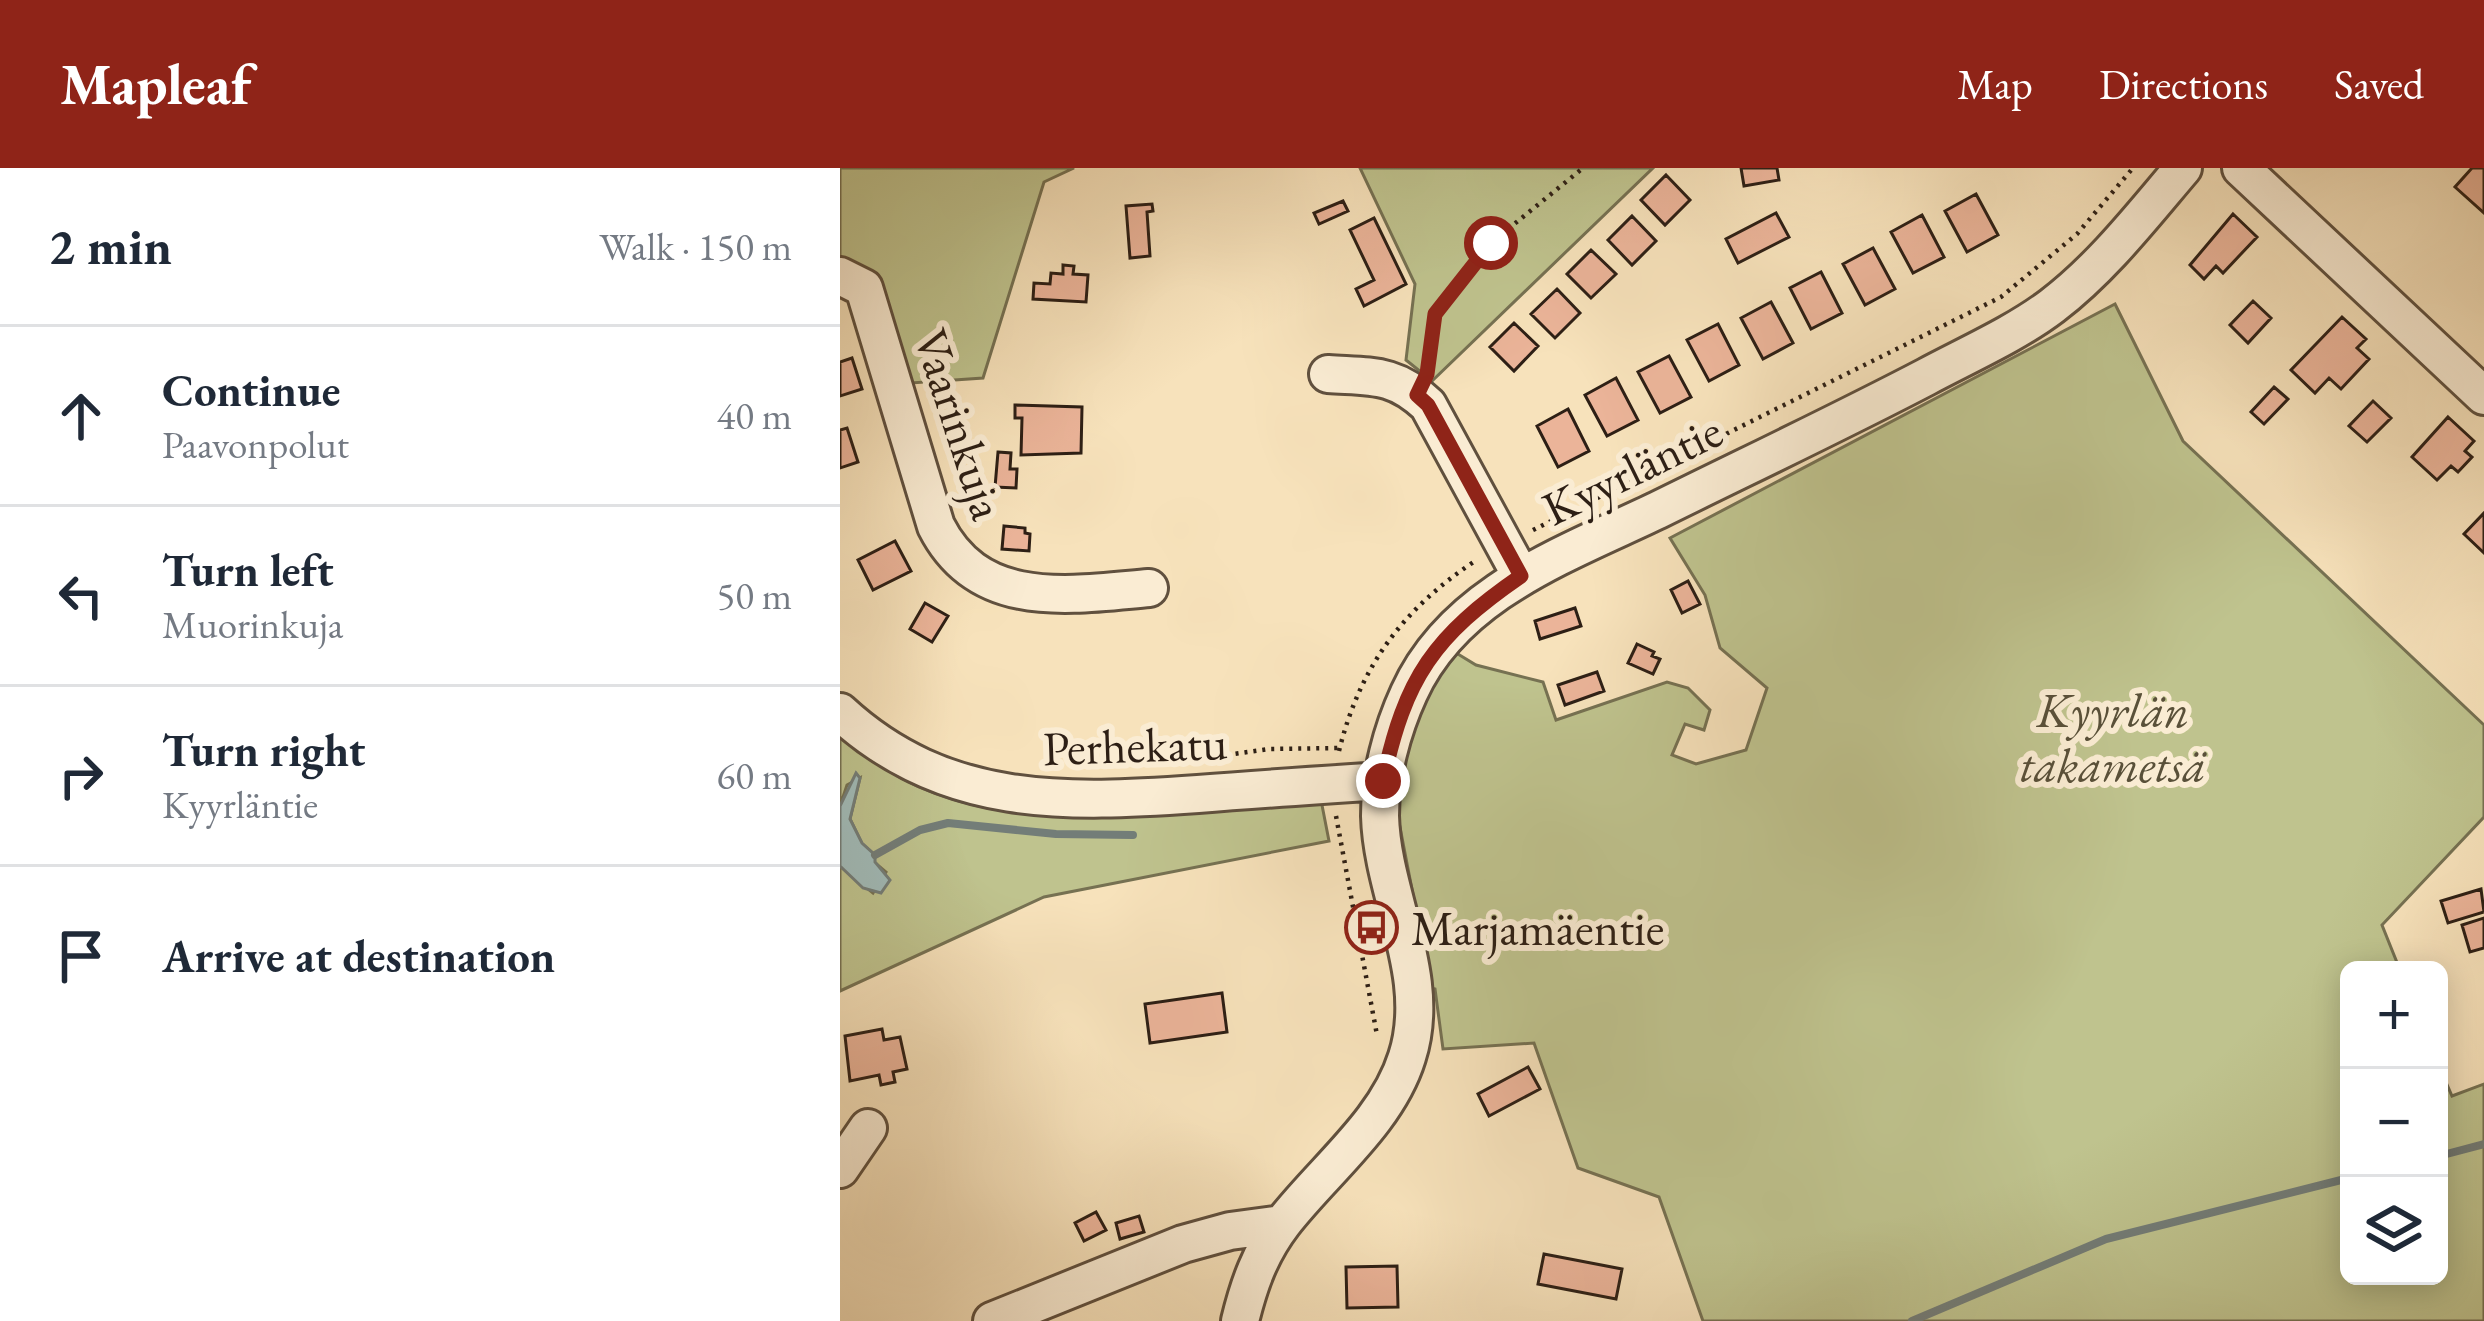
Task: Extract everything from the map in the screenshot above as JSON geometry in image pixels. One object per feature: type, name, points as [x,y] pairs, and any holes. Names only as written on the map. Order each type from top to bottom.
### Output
[{"type":"street","name":"Kyyrläntie","points":[[1240,1321],[1251,1276],[1282,1224],[1354,1142],[1400,1076],[1409,1052],[1412,982],[1380,818],[1393,733],[1422,668],[1442,639],[1521,576],[1895,393],[2051,307],[2100,261],[2183,168]]},
{"type":"street","points":[[2241,168],[2484,396]]},
{"type":"street","name":"Vaarinkuja","points":[[840,276],[864,288],[936,526],[949,552],[966,569],[1009,587],[1052,594],[1149,588]]},
{"type":"street","points":[[1328,374],[1388,378],[1428,405],[1521,576]]},
{"type":"street","name":"Perhekatu","points":[[840,712],[892,751],[922,766],[1015,796],[1093,801],[1383,781]]},
{"type":"street","points":[[840,1169],[868,1128]]},
{"type":"street","points":[[992,1321],[1183,1244],[1282,1224]]},
{"type":"path","points":[[1417,395],[1427,374],[1435,314],[1491,243],[1583,168]]},
{"type":"path","points":[[1183,761],[1269,749],[1339,748]]},
{"type":"path","points":[[1342,861],[1356,858]]},
{"type":"path","points":[[1358,940],[1374,937]]},
{"type":"green space","points":[[840,168],[1074,168],[1044,182],[983,378],[911,383],[867,270],[840,260]]},
{"type":"green space","points":[[1360,168],[1653,168],[1432,381],[1406,360],[1415,284]]},
{"type":"green space","name":"Kyyrlän takametsä","points":[[2115,304],[2183,441],[2484,725],[2484,817],[2382,925],[2396,961],[2340,961],[2340,1285],[2448,1285],[2448,1087],[2452,1096],[2484,1084],[2484,1321],[1703,1321],[1659,1197],[1578,1168],[1534,1043],[1443,1049],[1399,822],[1401,772],[1411,732],[1453,651],[1476,665],[1543,682],[1556,720],[1667,682],[1688,688],[1710,710],[1704,730],[1685,724],[1672,755],[1696,764],[1746,750],[1767,688],[1720,648],[1705,595],[1670,538]]},
{"type":"green space","points":[[840,734],[908,782],[976,806],[1076,815],[1321,800],[1329,841],[1044,897],[840,991],[840,866],[873,893],[886,872],[874,862],[875,855],[862,844],[850,819],[860,778],[847,785],[840,806]]},
{"type":"water","points":[[856,773],[860,778],[850,819],[890,880],[881,893],[863,888],[840,866],[840,806]]},
{"type":"building","points":[[1741,168],[1777,168],[1779,180],[1744,186]]},
{"type":"building","points":[[2472,168],[2484,168],[2484,213],[2455,187]]},
{"type":"building","points":[[1666,175],[1690,200],[1665,225],[1641,200]]},
{"type":"building","points":[[1976,194],[1998,235],[1967,252],[1945,211]]},
{"type":"building","points":[[1343,201],[1348,211],[1319,224],[1314,213]]},
{"type":"building","points":[[1152,204],[1153,211],[1147,212],[1150,256],[1130,258],[1126,206]]},
{"type":"building","points":[[1776,213],[1789,237],[1738,263],[1726,239]]},
{"type":"building","points":[[2233,214],[2257,237],[2223,273],[2216,266],[2204,279],[2190,265]]},
{"type":"building","points":[[1922,215],[1944,257],[1913,273],[1891,232]]},
{"type":"building","points":[[1632,216],[1656,241],[1632,265],[1608,240]]},
{"type":"building","points":[[1374,218],[1406,284],[1364,306],[1356,289],[1374,280],[1350,230]]},
{"type":"building","points":[[1873,248],[1895,289],[1865,305],[1843,264]]},
{"type":"building","points":[[1591,250],[1616,274],[1591,298],[1567,274]]},
{"type":"building","points":[[1063,265],[1074,266],[1073,274],[1088,275],[1086,302],[1033,299],[1034,283],[1050,284],[1051,273],[1063,274]]},
{"type":"building","points":[[1821,272],[1842,313],[1811,329],[1790,288]]},
{"type":"building","points":[[1557,289],[1580,313],[1555,338],[1531,314]]},
{"type":"building","points":[[2253,301],[2271,318],[2248,343],[2230,325]]},
{"type":"building","points":[[1771,302],[1793,343],[1763,359],[1741,318]]},
{"type":"building","points":[[2342,317],[2366,339],[2357,348],[2369,359],[2341,389],[2329,378],[2315,393],[2291,370]]},
{"type":"building","points":[[1514,323],[1538,346],[1514,371],[1490,347]]},
{"type":"building","points":[[1718,324],[1739,365],[1709,381],[1687,340]]},
{"type":"building","points":[[1669,356],[1691,397],[1660,413],[1638,372]]},
{"type":"building","points":[[852,358],[862,389],[840,396],[840,362]]},
{"type":"building","points":[[1616,378],[1638,420],[1607,436],[1585,395]]},
{"type":"building","points":[[2274,387],[2288,399],[2264,424],[2251,412]]},
{"type":"building","points":[[2373,401],[2391,418],[2367,442],[2349,426]]},
{"type":"building","points":[[1015,405],[1082,407],[1081,453],[1021,455],[1022,418],[1015,418]]},
{"type":"building","points":[[1568,409],[1589,451],[1558,467],[1537,426]]},
{"type":"building","points":[[2448,417],[2474,441],[2465,451],[2472,457],[2458,472],[2451,466],[2437,480],[2412,457]]},
{"type":"building","points":[[847,428],[858,462],[840,468],[840,430]]},
{"type":"building","points":[[998,452],[1011,453],[1010,469],[1017,469],[1016,488],[995,487]]},
{"type":"building","points":[[2484,513],[2484,553],[2464,534]]},
{"type":"building","points":[[1004,526],[1025,528],[1030,534],[1029,551],[1002,549]]},
{"type":"building","points":[[895,541],[911,571],[873,590],[858,560]]},
{"type":"building","points":[[1688,581],[1700,604],[1682,613],[1671,590]]},
{"type":"building","points":[[925,603],[948,616],[932,642],[910,629]]},
{"type":"building","points":[[1575,608],[1581,626],[1540,639],[1535,621]]},
{"type":"building","points":[[1637,644],[1660,659],[1653,674],[1628,663]]},
{"type":"building","points":[[1597,672],[1604,691],[1565,705],[1558,685]]},
{"type":"building","points":[[2481,889],[2484,912],[2448,923],[2441,901]]},
{"type":"building","points":[[2484,918],[2484,948],[2470,952],[2462,925]]},
{"type":"building","points":[[1222,993],[1227,1032],[1150,1043],[1145,1004]]},
{"type":"building","points":[[882,1029],[884,1040],[900,1037],[907,1069],[893,1072],[895,1082],[881,1085],[879,1075],[850,1081],[845,1036]]},
{"type":"building","points":[[1528,1067],[1540,1089],[1489,1116],[1478,1094]]},
{"type":"building","points":[[1096,1212],[1106,1230],[1084,1241],[1075,1223]]},
{"type":"building","points":[[1139,1216],[1144,1232],[1120,1239],[1116,1223]]},
{"type":"building","points":[[1544,1254],[1622,1269],[1616,1299],[1538,1284]]},
{"type":"building","points":[[1397,1266],[1398,1307],[1347,1308],[1346,1267]]},
{"type":"waterway","points":[[875,855],[920,830],[948,823],[1056,834],[1133,835]]},
{"type":"waterway","points":[[2448,1154],[2484,1144]]},
{"type":"waterway","points":[[1912,1321],[2106,1239],[2340,1180]]},
{"type":"place","name":"Marjamäentie","points":[[1372,928]]},
{"type":"route","points":[[1383,781],[1393,733],[1422,668],[1442,639],[1521,576],[1428,405],[1417,395],[1427,374],[1435,314],[1491,243]]}]
